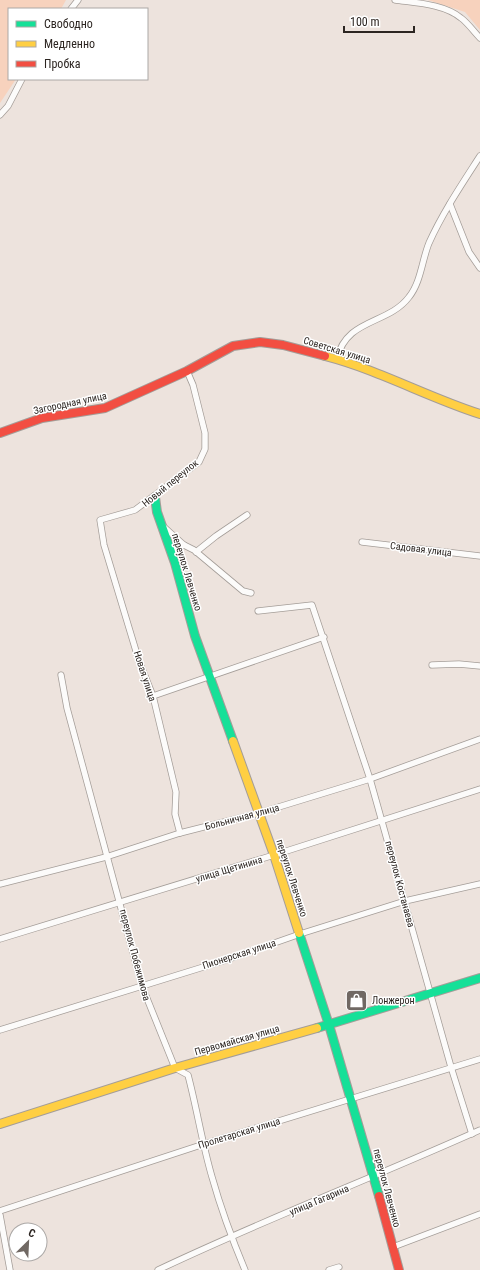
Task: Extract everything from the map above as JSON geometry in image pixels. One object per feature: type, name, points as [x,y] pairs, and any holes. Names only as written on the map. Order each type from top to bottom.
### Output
[{"type":"street","points":[[71,8],[78,0]]},
{"type":"street","points":[[395,0],[434,6],[452,12],[462,18],[480,38]]},
{"type":"street","points":[[0,115],[8,106],[21,80]]},
{"type":"street","points":[[337,359],[342,344],[352,334],[390,312],[409,298],[439,221],[480,156]]},
{"type":"street","points":[[450,204],[469,252],[480,268]]},
{"type":"street","name":"Советская улица","points":[[187,371],[233,346],[260,342],[283,345],[337,359],[396,380],[455,406],[480,414]]},
{"type":"street","name":"Загородная улица","points":[[0,433],[42,418],[105,408],[187,371]]},
{"type":"street","name":"Новый переулок","points":[[100,520],[135,510],[155,497],[163,489],[199,462],[204,449],[205,433],[199,405],[187,371]]},
{"type":"street","name":"переулок Левченко","points":[[155,497],[157,512],[172,554],[195,636],[274,855],[329,1024],[374,1177],[399,1270]]},
{"type":"street","points":[[196,552],[216,536],[247,515]]},
{"type":"street","name":"Новая улица","points":[[100,520],[104,544],[139,660],[153,696],[176,792],[175,814],[180,833]]},
{"type":"street","points":[[162,525],[184,546],[196,552],[236,587],[247,593],[251,593]]},
{"type":"street","name":"Садовая улица","points":[[362,542],[480,556]]},
{"type":"street","points":[[172,554],[177,546],[184,546]]},
{"type":"street","name":"переулок Костанаева","points":[[258,611],[312,605],[324,637],[383,821],[451,1067],[472,1134]]},
{"type":"street","points":[[153,696],[209,676],[214,676],[268,655],[324,637]]},
{"type":"street","points":[[432,665],[460,664],[480,666]]},
{"type":"street","name":"переулок Побежимова","points":[[61,675],[67,708],[142,986],[175,1068],[188,1075],[196,1103],[204,1144],[231,1237],[245,1270]]},
{"type":"street","name":"Больничная улица","points":[[0,884],[106,857],[180,833],[259,813],[370,779],[480,739]]},
{"type":"street","name":"улица Щетинина","points":[[0,938],[120,903],[480,790]]},
{"type":"street","name":"Пионерская улица","points":[[0,1030],[256,950],[300,934],[405,901],[480,884]]},
{"type":"street","name":"Первомайская улица","points":[[0,1124],[175,1068],[431,994],[480,978]]},
{"type":"street","name":"Пролетарская улица","points":[[0,1211],[204,1144],[480,1059]]},
{"type":"street","name":"улица Гагарина","points":[[158,1270],[480,1130]]},
{"type":"street","points":[[393,1247],[480,1214]]},
{"type":"street","points":[[0,1215],[10,1270]]},
{"type":"street","points":[[329,1270],[339,1267]]},
{"type":"shaded area","points":[[0,0],[66,0],[62,8],[8,8],[8,80],[15,80],[0,103]]},
{"type":"shaded area","points":[[428,0],[480,0],[480,30],[465,12]]},
{"type":"traffic: fast","points":[[155,497],[157,512],[175,563],[195,636],[233,741]]},
{"type":"traffic: fast","points":[[299,933],[329,1025],[379,1196]]},
{"type":"traffic: fast","points":[[317,1028],[480,978]]},
{"type":"traffic: slow","points":[[325,356],[384,376],[441,400],[480,414]]},
{"type":"traffic: slow","points":[[233,741],[274,855],[299,933]]},
{"type":"traffic: slow","points":[[0,1124],[175,1068],[317,1028]]},
{"type":"traffic: jam","points":[[0,433],[42,418],[105,408],[187,371],[233,346],[260,342],[283,345],[325,356]]},
{"type":"traffic: jam","points":[[379,1196],[399,1270]]},
{"type":"place","name":"Лонжерон","points":[[357,1000]]}]
